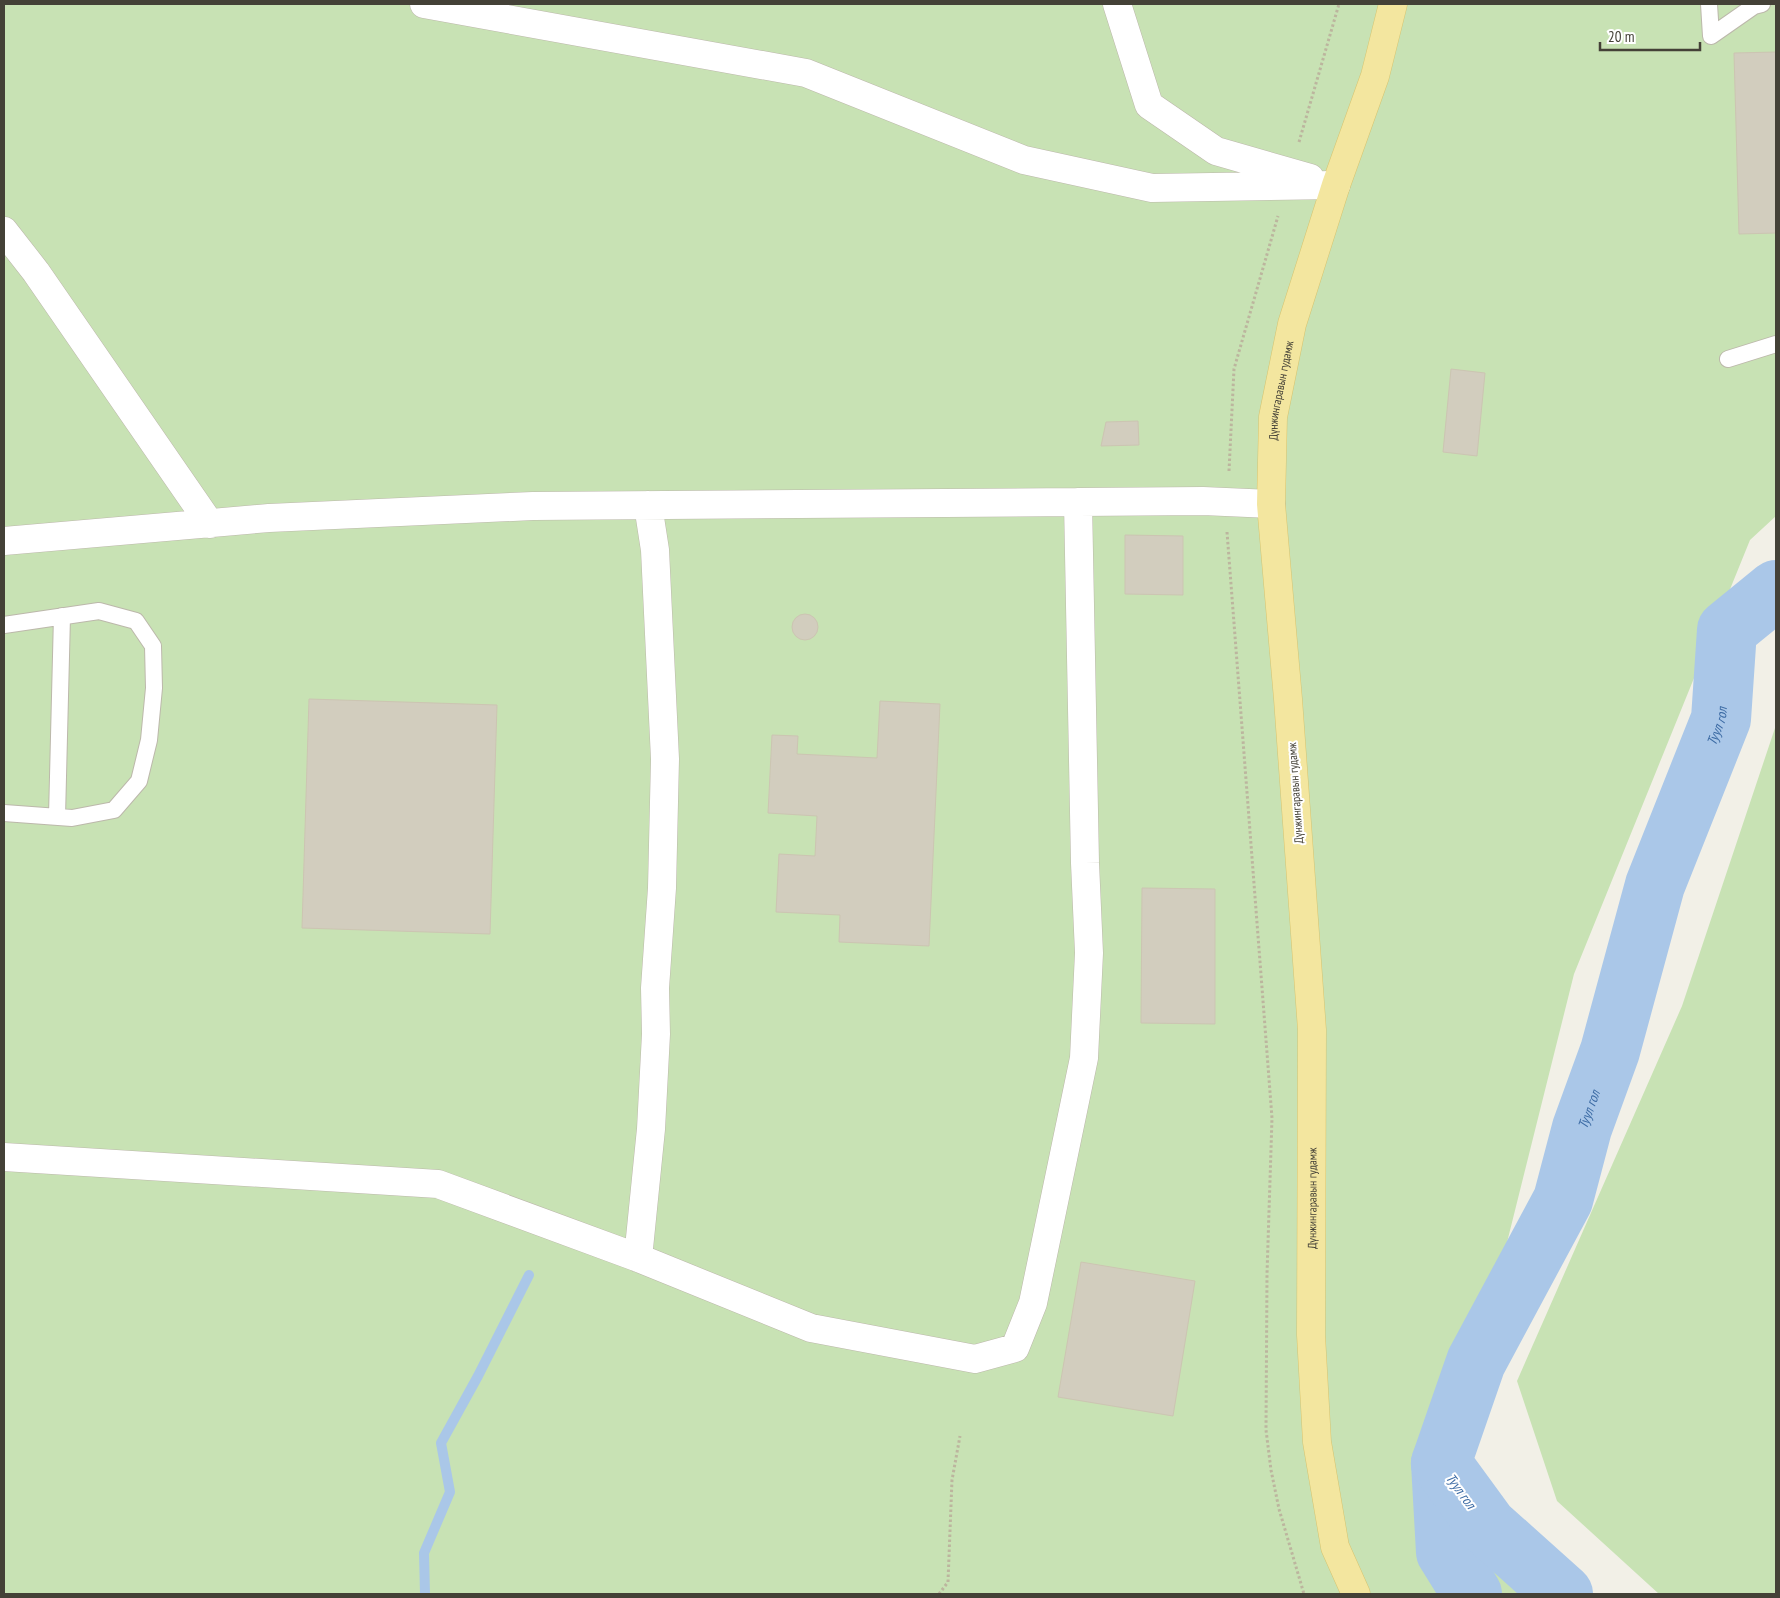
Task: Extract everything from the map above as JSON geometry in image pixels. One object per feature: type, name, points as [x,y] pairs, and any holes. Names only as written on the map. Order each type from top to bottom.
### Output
[{"type":"main road","name":"Дүнжингаравын гудамж","points":[[1356,1594],[1335,1547],[1317,1442],[1311,1335],[1312,1030],[1288,699],[1271,504],[1273,417],[1292,324],[1336,185],[1375,76],[1393,4]]},
{"type":"street","points":[[424,4],[806,73],[1024,160],[1152,188],[1336,185]]},
{"type":"street","points":[[1117,4],[1150,105],[1216,151],[1336,185]]},
{"type":"street","points":[[4,231],[36,272],[210,524]]},
{"type":"street","points":[[4,541],[270,518],[524,507],[1203,501],[1271,504]]},
{"type":"street","points":[[4,1157],[438,1184],[638,1258],[811,1328],[975,1359],[1015,1348],[1033,1303],[1084,1058],[1089,953],[1085,862],[1078,502]]},
{"type":"street","points":[[638,1258],[651,1129],[656,1034],[655,988],[662,888],[664,778],[655,550],[648,505]]},
{"type":"lane","points":[[1709,4],[1711,36],[1754,6],[1762,4]]},
{"type":"lane","points":[[1728,359],[1776,344]]},
{"type":"lane","points":[[4,625],[99,611],[136,621],[154,646],[154,688],[148,740],[139,781],[114,810],[72,818],[4,813]]},
{"type":"lane","points":[[57,816],[62,616]]},
{"type":"path","points":[[939,1594],[948,1582],[952,1480],[960,1436]]},
{"type":"green space","points":[[4,4],[1776,4],[1776,516],[1750,540],[1574,974],[1428,1559],[1445,1594],[4,1594]]},
{"type":"green space","points":[[1776,725],[1776,1594],[1659,1594],[1557,1501],[1517,1381],[1682,1006]]},
{"type":"green space","points":[[1470,1545],[1505,1569],[1520,1594],[1484,1594],[1474,1585]]},
{"type":"building","points":[[1776,52],[1776,233],[1739,234],[1734,53]]},
{"type":"building","points":[[1451,369],[1485,373],[1477,456],[1443,452]]},
{"type":"building","points":[[1138,421],[1139,445],[1101,446],[1106,422]]},
{"type":"building","points":[[1125,535],[1183,536],[1183,595],[1125,594]]},
{"type":"building","points":[[805,614],[814,618],[818,627],[814,636],[805,640],[796,636],[792,627],[796,618]]},
{"type":"building","points":[[309,699],[497,705],[490,934],[302,928]]},
{"type":"building","points":[[880,701],[940,704],[929,946],[839,942],[840,915],[776,912],[779,854],[815,856],[817,816],[768,813],[772,735],[798,736],[797,754],[877,758]]},
{"type":"building","points":[[1142,888],[1215,889],[1215,1024],[1141,1023]]},
{"type":"building","points":[[1081,1262],[1195,1281],[1173,1416],[1058,1397]]},
{"type":"waterway","name":"Туул гол","points":[[1563,1594],[1487,1526],[1441,1463],[1476,1362],[1563,1200],[1582,1128],[1610,1051],[1655,885],[1721,719],[1727,630],[1776,590]]},
{"type":"waterway","points":[[425,1594],[424,1553],[450,1492],[441,1443],[478,1376],[529,1275]]},
{"type":"waterway","points":[[1441,1463],[1446,1552],[1472,1594]]}]
